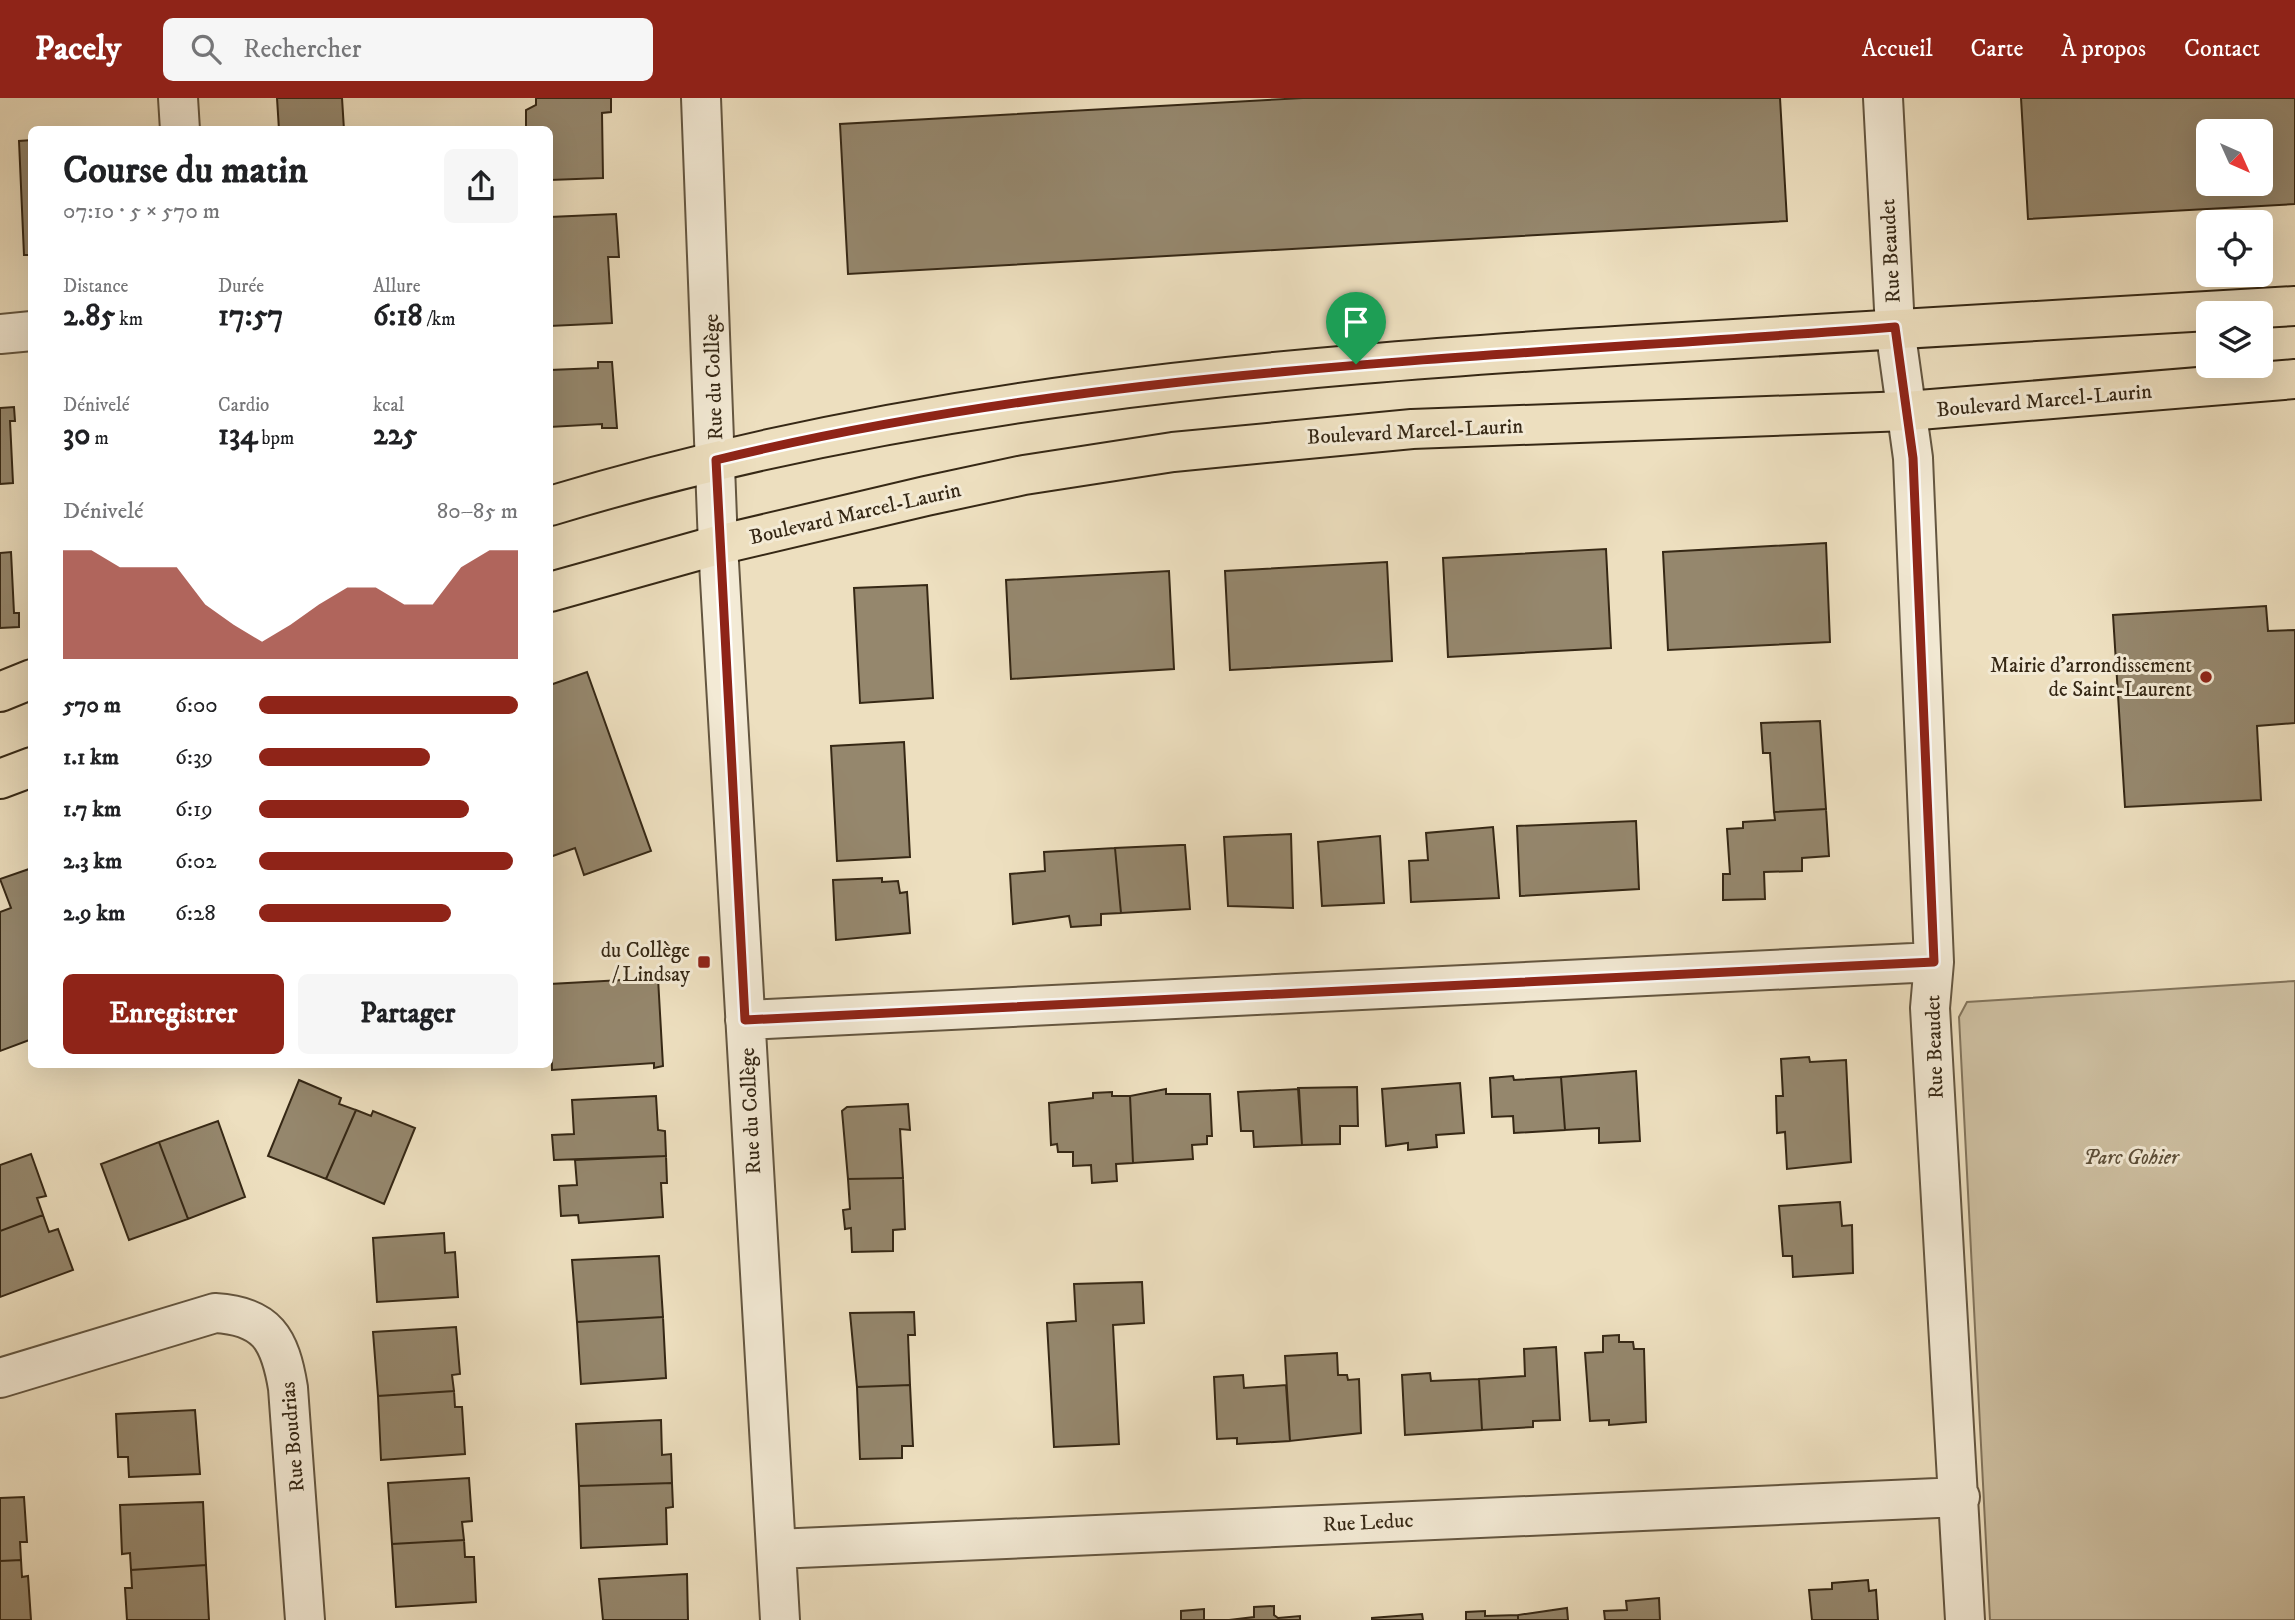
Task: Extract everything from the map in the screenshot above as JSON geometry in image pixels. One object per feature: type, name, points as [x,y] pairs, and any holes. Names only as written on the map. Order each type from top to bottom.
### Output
[{"type":"main road","points":[[553,505],[716,460],[804,439],[974,409],[1205,377],[1518,352],[1895,327],[2295,306]]},
{"type":"main road","name":"Boulevard Marcel-Laurin","points":[[553,591],[718,545],[1024,475],[1173,452],[1412,429],[1907,411],[2295,379]]},
{"type":"main road","points":[[0,692],[28,681]]},
{"type":"main road","points":[[0,779],[28,768]]},
{"type":"street","points":[[178,98],[180,126]]},
{"type":"street","name":"Rue du Collège","points":[[701,98],[718,545],[780,1620]]},
{"type":"street","name":"Rue Beaudet","points":[[1883,98],[1895,327],[1913,458],[1934,962],[1930,1008],[1965,1620]]},
{"type":"street","points":[[0,334],[28,331]]},
{"type":"street","points":[[745,1020],[1934,962]]},
{"type":"street","name":"Rue Boudrias","points":[[0,1378],[215,1313],[242,1314],[263,1326],[285,1367],[289,1388],[305,1620]]},
{"type":"street","name":"Rue Leduc","points":[[776,1549],[1960,1497]]},
{"type":"green space","name":"Parc Gohier","points":[[2295,981],[2295,1620],[1990,1620],[1959,1017],[1967,1002]]},
{"type":"building","points":[[277,98],[342,98],[344,126],[279,126]]},
{"type":"building","points":[[536,98],[611,98],[611,112],[602,113],[603,178],[553,180],[553,126],[526,126],[526,110],[536,105]]},
{"type":"building","points":[[1303,98],[1780,98],[1787,221],[848,274],[840,124]]},
{"type":"building","points":[[2021,98],[2295,98],[2295,204],[2028,219]]},
{"type":"building","points":[[28,140],[28,255],[24,255],[19,141]]},
{"type":"building","points":[[616,214],[619,257],[608,257],[612,323],[553,326],[553,217]]},
{"type":"building","points":[[598,362],[612,362],[617,428],[602,428],[602,424],[553,427],[553,370],[598,368]]},
{"type":"building","points":[[14,407],[15,421],[10,421],[13,483],[0,484],[0,408]]},
{"type":"building","points":[[1826,543],[1830,642],[1668,650],[1663,552]]},
{"type":"building","points":[[1606,549],[1611,648],[1448,657],[1443,558]]},
{"type":"building","points":[[11,552],[14,613],[19,613],[19,627],[0,628],[0,553]]},
{"type":"building","points":[[1387,562],[1392,661],[1230,670],[1225,571]]},
{"type":"building","points":[[1169,571],[1174,669],[1011,679],[1006,580]]},
{"type":"building","points":[[927,585],[933,698],[860,703],[854,588]]},
{"type":"building","name":"Mairie d'arrondissement de Saint-Laurent","points":[[2266,606],[2268,631],[2295,630],[2295,723],[2257,726],[2261,800],[2125,807],[2113,615]]},
{"type":"building","points":[[587,672],[651,851],[584,875],[575,848],[553,856],[553,684]]},
{"type":"building","points":[[1820,721],[1826,809],[1774,812],[1770,753],[1763,753],[1761,723]]},
{"type":"building","points":[[904,742],[910,857],[837,861],[831,746]]},
{"type":"building","points":[[1826,809],[1829,856],[1802,858],[1802,871],[1764,872],[1765,899],[1723,900],[1723,874],[1730,874],[1727,829],[1743,828],[1743,822],[1775,820],[1774,812]]},
{"type":"building","points":[[1636,821],[1639,889],[1520,896],[1517,826]]},
{"type":"building","points":[[1493,827],[1499,898],[1411,902],[1409,861],[1428,860],[1426,833]]},
{"type":"building","points":[[1291,834],[1293,908],[1228,906],[1224,837]]},
{"type":"building","points":[[1380,836],[1384,903],[1322,906],[1318,842]]},
{"type":"building","points":[[1185,845],[1190,909],[1121,913],[1115,848]]},
{"type":"building","points":[[1115,848],[1121,913],[1101,914],[1101,925],[1071,927],[1069,916],[1013,924],[1010,874],[1045,871],[1044,852]]},
{"type":"building","points":[[28,869],[28,1040],[0,1051],[0,912],[11,908],[0,879]]},
{"type":"building","points":[[882,878],[882,882],[898,881],[900,893],[907,892],[910,933],[836,940],[833,880]]},
{"type":"building","points":[[658,978],[663,1066],[654,1068],[654,1063],[552,1070],[553,984]]},
{"type":"building","points":[[1809,1057],[1810,1062],[1846,1060],[1851,1162],[1787,1169],[1785,1132],[1777,1133],[1776,1096],[1783,1096],[1781,1059]]},
{"type":"building","points":[[1636,1071],[1640,1141],[1599,1143],[1599,1128],[1565,1130],[1561,1077]]},
{"type":"building","points":[[1513,1076],[1514,1080],[1561,1077],[1565,1130],[1514,1133],[1513,1116],[1492,1117],[1490,1078]]},
{"type":"building","points":[[299,1080],[341,1098],[339,1104],[356,1110],[326,1179],[268,1156]]},
{"type":"building","points":[[1460,1083],[1464,1133],[1436,1135],[1437,1147],[1408,1150],[1408,1143],[1386,1146],[1382,1089]]},
{"type":"building","points":[[1357,1087],[1358,1126],[1340,1126],[1340,1144],[1302,1145],[1298,1088]]},
{"type":"building","points":[[1166,1089],[1166,1094],[1210,1094],[1212,1136],[1207,1136],[1207,1144],[1192,1145],[1193,1159],[1133,1163],[1130,1096]]},
{"type":"building","points":[[1299,1089],[1302,1145],[1254,1147],[1253,1131],[1241,1131],[1238,1092]]},
{"type":"building","points":[[1112,1092],[1112,1096],[1130,1096],[1133,1163],[1116,1164],[1117,1181],[1092,1183],[1091,1165],[1073,1166],[1073,1152],[1058,1152],[1057,1144],[1051,1145],[1049,1103],[1093,1098],[1093,1093]]},
{"type":"building","points":[[656,1096],[658,1130],[665,1131],[666,1156],[554,1160],[552,1135],[574,1134],[572,1100]]},
{"type":"building","points":[[908,1104],[910,1130],[900,1129],[903,1178],[848,1179],[842,1111],[847,1107]]},
{"type":"building","points":[[356,1110],[371,1116],[373,1111],[415,1128],[384,1204],[326,1179]]},
{"type":"building","points":[[218,1121],[245,1197],[188,1219],[159,1142]]},
{"type":"building","points":[[159,1142],[188,1219],[129,1240],[101,1164]]},
{"type":"building","points":[[31,1154],[46,1196],[37,1198],[43,1215],[0,1231],[0,1165]]},
{"type":"building","points":[[666,1156],[667,1183],[661,1183],[663,1217],[579,1223],[578,1215],[561,1216],[559,1186],[577,1185],[575,1160]]},
{"type":"building","points":[[903,1178],[905,1229],[893,1230],[893,1251],[852,1252],[851,1228],[845,1229],[843,1210],[850,1209],[848,1179]]},
{"type":"building","points":[[1840,1202],[1842,1226],[1852,1225],[1853,1273],[1793,1277],[1792,1256],[1783,1256],[1779,1206]]},
{"type":"building","points":[[43,1215],[49,1232],[58,1229],[73,1270],[0,1297],[0,1231]]},
{"type":"building","points":[[444,1233],[445,1253],[455,1252],[458,1297],[377,1302],[373,1238]]},
{"type":"building","points":[[659,1256],[663,1317],[577,1322],[572,1260]]},
{"type":"building","points":[[1142,1282],[1144,1323],[1113,1325],[1119,1444],[1054,1447],[1047,1323],[1076,1321],[1074,1284]]},
{"type":"building","points":[[914,1312],[915,1335],[908,1335],[910,1385],[857,1387],[850,1313]]},
{"type":"building","points":[[663,1317],[666,1378],[581,1384],[577,1322]]},
{"type":"building","points":[[456,1327],[460,1374],[452,1375],[454,1391],[378,1396],[373,1332]]},
{"type":"building","points":[[1619,1335],[1619,1342],[1633,1342],[1634,1349],[1644,1349],[1646,1422],[1609,1425],[1609,1420],[1590,1421],[1585,1353],[1603,1352],[1603,1336]]},
{"type":"building","points":[[1556,1347],[1560,1420],[1533,1421],[1533,1427],[1482,1430],[1479,1379],[1525,1376],[1524,1349]]},
{"type":"building","points":[[1337,1353],[1338,1375],[1347,1375],[1348,1380],[1359,1379],[1361,1433],[1290,1441],[1285,1356]]},
{"type":"building","points":[[1430,1373],[1431,1381],[1479,1379],[1482,1430],[1405,1435],[1402,1375]]},
{"type":"building","points":[[1243,1375],[1244,1388],[1286,1385],[1290,1441],[1237,1444],[1237,1438],[1217,1439],[1214,1377]]},
{"type":"building","points":[[910,1385],[913,1446],[902,1446],[902,1458],[860,1459],[857,1387]]},
{"type":"building","points":[[454,1391],[455,1407],[462,1407],[465,1454],[381,1460],[378,1396]]},
{"type":"building","points":[[195,1410],[200,1474],[129,1477],[128,1457],[118,1457],[116,1414]]},
{"type":"building","points":[[661,1420],[662,1455],[671,1454],[672,1483],[579,1486],[576,1424]]},
{"type":"building","points":[[469,1478],[472,1521],[462,1522],[464,1540],[392,1544],[388,1483]]},
{"type":"building","points":[[672,1483],[673,1507],[666,1508],[667,1544],[581,1548],[579,1486]]},
{"type":"building","points":[[24,1497],[27,1542],[20,1542],[21,1560],[0,1561],[0,1498]]},
{"type":"building","points":[[203,1502],[206,1565],[131,1570],[130,1553],[122,1554],[120,1505]]},
{"type":"building","points":[[464,1540],[465,1557],[474,1557],[476,1602],[396,1607],[392,1544]]},
{"type":"building","points":[[21,1560],[22,1577],[28,1576],[31,1620],[0,1620],[0,1561]]},
{"type":"building","points":[[206,1565],[209,1620],[127,1620],[125,1588],[132,1588],[131,1570]]},
{"type":"building","points":[[687,1574],[688,1620],[603,1620],[599,1579]]},
{"type":"building","points":[[1868,1580],[1869,1591],[1876,1590],[1878,1620],[1812,1620],[1809,1590],[1832,1589],[1832,1583]]},
{"type":"building","points":[[1659,1598],[1660,1620],[1605,1620],[1604,1611],[1627,1610],[1626,1601]]},
{"type":"building","points":[[1274,1606],[1274,1615],[1278,1618],[1300,1616],[1300,1620],[1229,1620],[1254,1617],[1254,1607]]},
{"type":"building","points":[[1567,1608],[1568,1620],[1518,1620],[1518,1615]]},
{"type":"building","points":[[1204,1609],[1204,1620],[1181,1620],[1181,1611]]},
{"type":"building","points":[[1485,1611],[1485,1616],[1518,1615],[1518,1620],[1466,1620],[1466,1612]]},
{"type":"building","points":[[1422,1614],[1423,1620],[1372,1620],[1372,1618]]},
{"type":"place","name":"Mairie d'arrondissement de Saint-Laurent","points":[[2206,677]]},
{"type":"place","name":"du Collège / Lindsay","points":[[704,962]]},
{"type":"route","points":[[1895,327],[1913,458],[1934,962],[745,1020],[718,545],[716,460],[804,439],[1047,398],[1205,377],[1356,364],[1895,327]]}]
